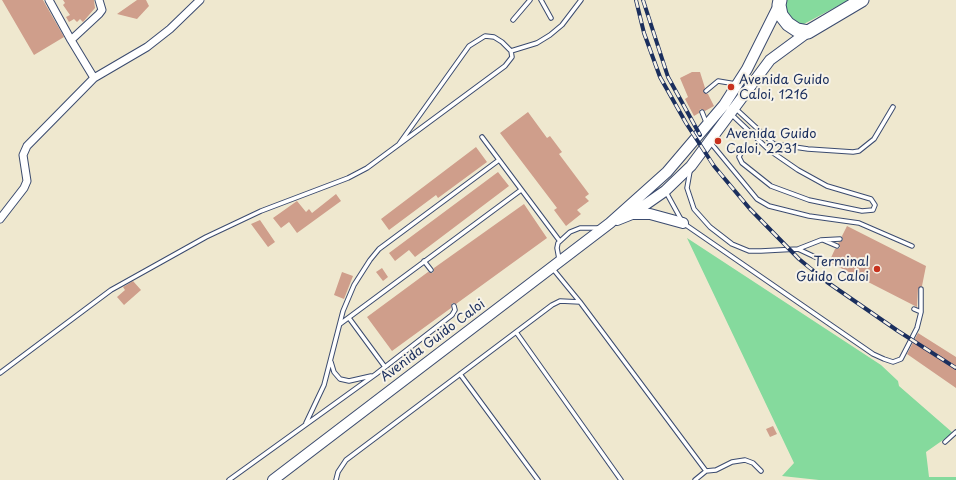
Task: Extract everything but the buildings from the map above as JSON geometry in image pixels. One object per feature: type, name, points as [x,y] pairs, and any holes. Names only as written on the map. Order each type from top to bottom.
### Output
[{"type":"highway","points":[[779,3],[781,15],[788,24],[797,30],[808,32],[862,0]]},
{"type":"main road","name":"Avenida Guido Caloi","points":[[273,480],[606,226],[667,172],[724,105],[766,34],[779,3]]},
{"type":"main road","name":"Avenida Guido Caloi","points":[[606,226],[632,214],[665,191],[691,166],[770,60],[808,32]]},
{"type":"main road","points":[[665,191],[667,172]]},
{"type":"main road","points":[[632,214],[650,214],[683,224]]},
{"type":"street","points":[[49,0],[94,78]]},
{"type":"street","points":[[71,40],[102,10],[99,0]]},
{"type":"street","points":[[0,219],[24,188],[26,181],[23,155],[27,146],[94,78],[147,47],[170,29],[200,0]]},
{"type":"lane","points":[[513,20],[530,0]]},
{"type":"lane","points":[[541,0],[551,18]]},
{"type":"lane","points":[[511,51],[537,43],[550,35],[562,25],[581,0]]},
{"type":"lane","points":[[0,373],[112,290],[206,237],[261,210],[348,178],[367,168],[505,66],[512,57],[511,51],[502,42],[494,37],[485,36],[470,46],[399,144]]},
{"type":"lane","points":[[706,91],[718,81],[737,84]]},
{"type":"lane","points":[[732,110],[774,144],[808,149],[852,152],[859,151],[874,139],[893,107]]},
{"type":"lane","points":[[732,110],[769,150],[815,181],[871,199],[875,205],[873,210],[862,211],[809,200],[771,186],[742,164],[739,157],[744,147]]},
{"type":"lane","points":[[702,112],[708,125]]},
{"type":"lane","points":[[482,137],[559,240]]},
{"type":"lane","points":[[709,142],[757,199],[769,206],[810,216],[859,223],[912,246]]},
{"type":"lane","points":[[769,150],[774,144]]},
{"type":"lane","points":[[306,423],[324,385],[343,311],[354,284],[370,260],[379,249],[499,160]]},
{"type":"lane","points":[[691,166],[687,188],[694,209],[710,227],[732,244],[749,251],[798,249],[821,240],[840,239]]},
{"type":"lane","points":[[340,324],[521,190]]},
{"type":"lane","points":[[665,191],[683,224],[873,354],[884,359],[893,362],[901,359],[917,328],[921,312],[921,289]]},
{"type":"lane","points":[[606,226],[580,228],[559,240],[556,263],[580,302],[706,471]]},
{"type":"lane","points":[[821,240],[837,246]]},
{"type":"lane","points":[[798,249],[828,263]]},
{"type":"lane","points":[[424,261],[431,270]]},
{"type":"lane","points":[[336,480],[338,472],[346,460],[516,332],[560,301],[580,302]]},
{"type":"lane","points":[[229,480],[376,374],[452,315],[455,310],[454,306]]},
{"type":"lane","points":[[914,309],[921,312]]},
{"type":"lane","points":[[349,318],[385,367]]},
{"type":"lane","points":[[516,332],[622,480]]},
{"type":"lane","points":[[331,361],[334,372],[340,379],[349,381],[360,380],[376,374]]},
{"type":"lane","points":[[460,374],[538,480]]},
{"type":"lane","points":[[945,442],[956,432]]},
{"type":"lane","points":[[695,480],[706,471],[716,470],[732,462],[745,460],[753,463],[761,471]]},
{"type":"green space","points":[[787,0],[849,0],[802,25],[794,22],[784,11]]},
{"type":"green space","points":[[687,238],[881,365],[898,381],[899,386],[953,433],[926,452],[929,477],[956,477],[956,480],[819,480],[782,476],[794,463]]},
{"type":"railway","points":[[636,0],[644,33],[660,77],[686,123],[714,166],[750,209],[799,259],[827,282],[898,331],[956,368]]},
{"type":"railway","points":[[643,0],[668,77],[700,135]]},
{"type":"place","name":"Avenida Guido Caloi, 1216","points":[[731,87]]},
{"type":"place","name":"Avenida Guido Caloi, 2231","points":[[718,141]]},
{"type":"place","name":"Terminal Guido Caloi","points":[[877,269]]}]
